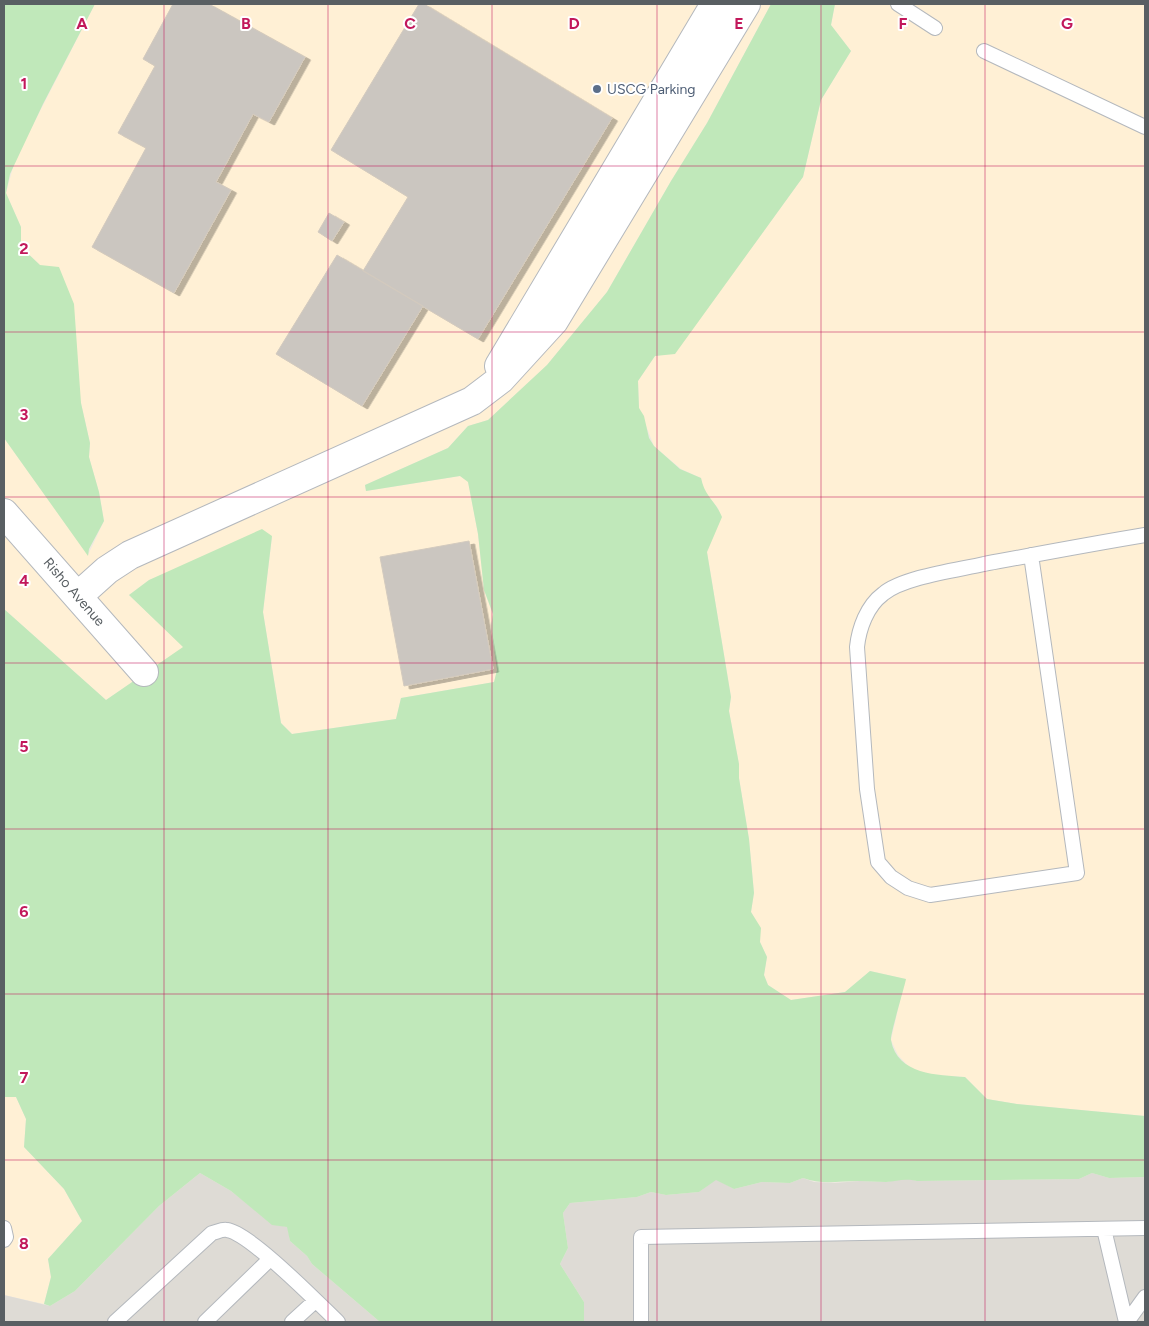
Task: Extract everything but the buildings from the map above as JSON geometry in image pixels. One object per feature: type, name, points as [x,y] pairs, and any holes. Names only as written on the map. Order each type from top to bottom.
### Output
[{"type":"street","points":[[485,391],[715,4]]},
{"type":"street","points":[[78,596],[107,570],[130,555],[472,401],[501,379],[554,321],[746,4]]},
{"type":"street","name":"Risho Avenue","points":[[4,513],[144,672]]},
{"type":"lane","points":[[898,4],[935,28]]},
{"type":"lane","points":[[984,51],[1145,127]]},
{"type":"lane","points":[[1031,555],[1076,873],[930,895],[908,888],[891,877],[878,862],[867,789],[857,647],[859,628],[872,607],[882,594],[898,585],[940,573],[1031,555],[1145,534]]},
{"type":"lane","points":[[4,1228],[6,1237],[4,1240]]},
{"type":"lane","points":[[641,1322],[641,1237],[1145,1228]]},
{"type":"lane","points":[[115,1322],[212,1233],[225,1229],[239,1234],[270,1259],[338,1322]]},
{"type":"lane","points":[[1104,1229],[1127,1322]]},
{"type":"lane","points":[[205,1322],[270,1259]]},
{"type":"lane","points":[[1127,1322],[1145,1297]]},
{"type":"lane","points":[[292,1322],[315,1301]]},
{"type":"shaded area","points":[[95,4],[771,4],[707,123],[607,292],[547,365],[488,420],[468,426],[448,448],[365,485],[366,491],[460,476],[468,481],[478,534],[484,590],[493,615],[491,626],[497,670],[494,682],[401,698],[396,719],[292,734],[281,723],[263,612],[272,537],[149,580],[129,595],[184,647],[106,700],[4,609],[4,438],[88,555],[104,521],[99,492],[89,457],[90,443],[81,403],[40,265],[21,247],[21,227],[6,193],[15,160]]},
{"type":"shaded area","points":[[835,4],[1145,4],[1145,1116],[1017,1104],[987,1099],[965,1077],[933,1075],[911,1069],[898,1055],[891,1040],[905,979],[870,971],[845,992],[791,1000],[768,985],[764,975],[767,957],[760,942],[760,928],[751,912],[754,893],[749,839],[739,778],[739,764],[729,711],[731,697],[707,552],[721,517],[718,508],[704,491],[701,478],[681,469],[654,446],[639,408],[638,381],[655,356],[675,353],[803,177],[821,100],[851,51],[831,25]]},
{"type":"shaded area","points":[[4,1097],[16,1097],[26,1119],[24,1147],[64,1189],[82,1221],[48,1259],[51,1277],[44,1304],[4,1295]]},
{"type":"shaded area","points":[[200,1173],[231,1191],[272,1224],[288,1227],[290,1241],[307,1256],[312,1264],[380,1322],[4,1322],[4,1295],[50,1306],[75,1291],[159,1206]]},
{"type":"shaded area","points":[[1092,1173],[1109,1178],[1145,1177],[1145,1322],[584,1322],[584,1302],[560,1264],[568,1248],[563,1213],[570,1203],[637,1197],[651,1192],[666,1195],[699,1192],[716,1179],[734,1189],[762,1182],[790,1183],[803,1178],[814,1182],[835,1183],[859,1181],[887,1182],[905,1178],[917,1181],[1079,1179]]},
{"type":"green space","points":[[4,4],[95,4],[43,104],[10,174],[6,193],[21,227],[21,247],[40,265],[59,267],[74,304],[81,403],[90,443],[89,457],[99,492],[104,521],[89,549],[88,556],[4,438]]},
{"type":"green space","points":[[771,4],[835,4],[831,25],[851,51],[821,100],[803,177],[675,354],[655,356],[638,381],[639,408],[644,416],[649,438],[654,446],[680,469],[701,478],[705,490],[722,517],[707,552],[731,697],[729,711],[739,764],[739,778],[749,839],[754,893],[751,912],[761,928],[760,942],[767,957],[764,975],[768,985],[791,1000],[845,992],[870,971],[906,979],[891,1040],[895,1052],[901,1060],[910,1067],[931,1074],[965,1077],[987,1099],[1017,1104],[1145,1116],[1145,1177],[1109,1178],[1092,1173],[1079,1179],[905,1180],[886,1182],[823,1182],[803,1178],[790,1183],[762,1182],[734,1189],[716,1180],[699,1192],[666,1195],[651,1192],[637,1197],[570,1203],[563,1213],[568,1248],[560,1264],[584,1302],[584,1322],[380,1322],[312,1264],[307,1256],[290,1241],[287,1227],[272,1225],[231,1191],[200,1173],[159,1206],[75,1291],[50,1306],[44,1304],[51,1277],[48,1259],[82,1221],[64,1189],[24,1147],[26,1119],[16,1097],[4,1097],[4,609],[106,700],[183,647],[129,595],[149,580],[262,529],[272,536],[263,612],[281,723],[292,734],[396,719],[401,698],[494,682],[497,670],[491,626],[493,614],[484,590],[478,534],[468,482],[460,476],[366,491],[365,485],[448,448],[468,426],[488,420],[547,365],[607,292],[707,123]]},
{"type":"place","name":"USCG Parking","points":[[597,89]]}]
